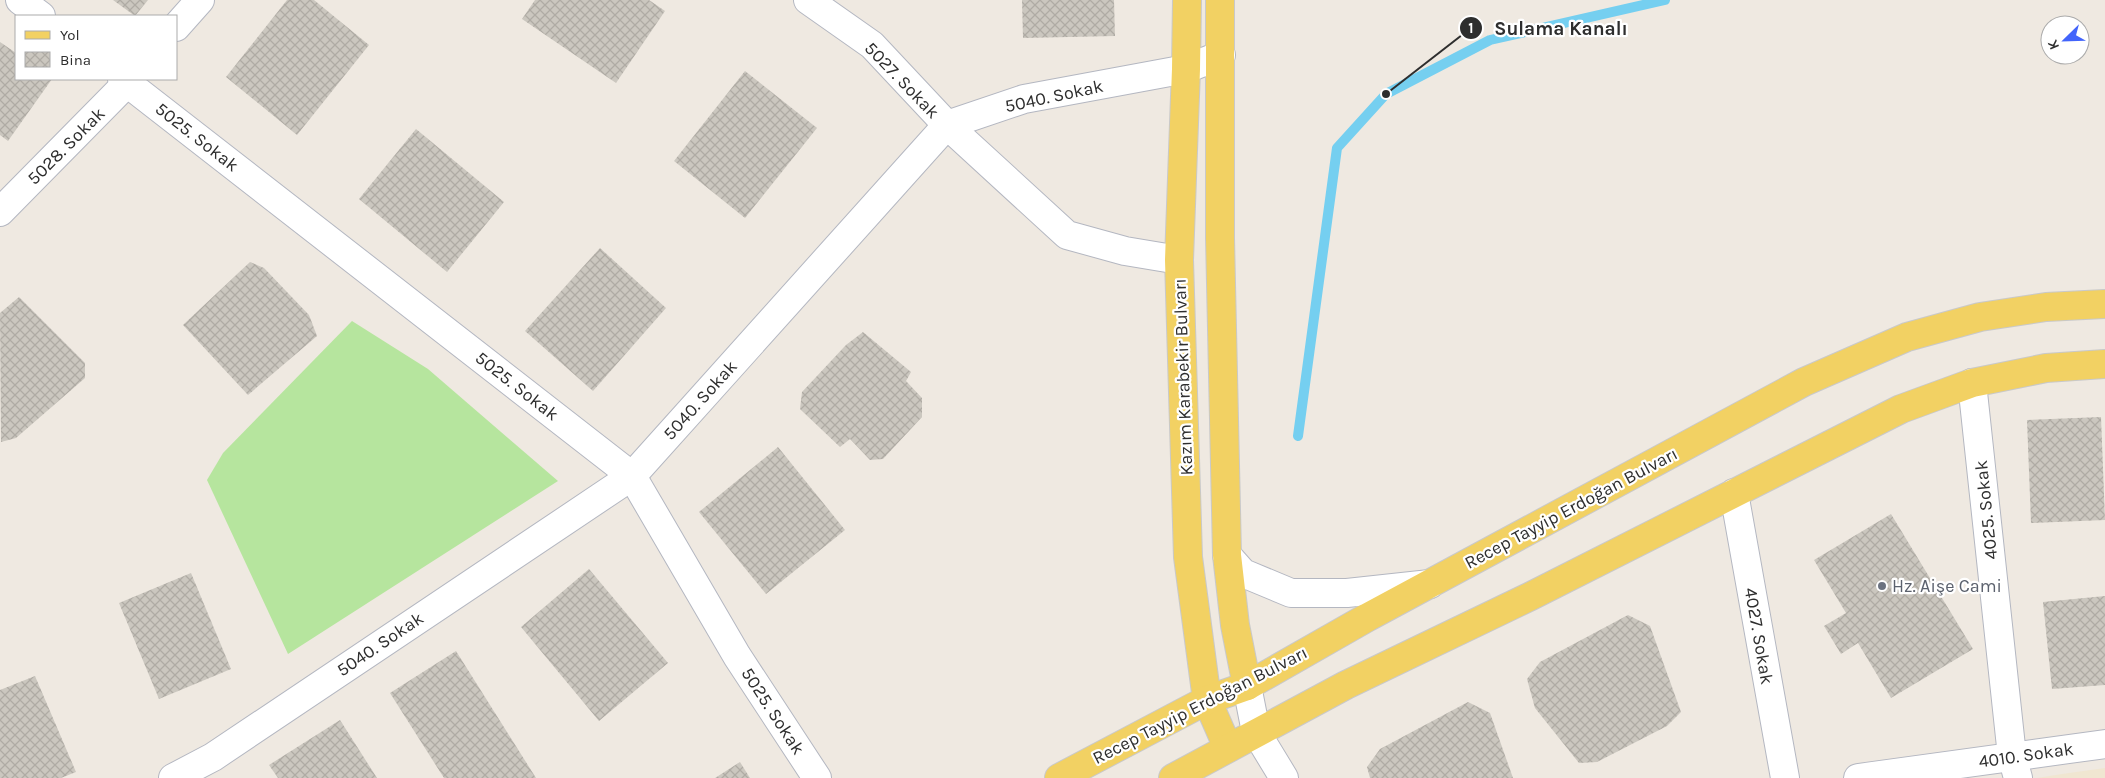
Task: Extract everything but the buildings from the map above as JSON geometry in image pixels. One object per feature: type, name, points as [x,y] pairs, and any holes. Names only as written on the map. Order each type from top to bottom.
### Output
[{"type":"main road","name":"Kazım Karabekir Bulvarı","points":[[1187,0],[1179,260],[1188,557],[1206,700],[1228,748]]},
{"type":"main road","points":[[1220,0],[1220,238],[1227,555],[1235,624],[1246,686]]},
{"type":"main road","name":"Recep Tayyip Erdoğan Bulvarı","points":[[1058,778],[1206,700],[1246,686],[1430,584],[1804,382],[1907,337],[1980,317],[2046,307],[2105,304]]},
{"type":"main road","points":[[1173,778],[1346,685],[1531,596],[1901,409],[1972,383],[2046,368],[2105,364]]},
{"type":"street","points":[[20,0],[40,15]]},
{"type":"street","points":[[178,25],[200,0]]},
{"type":"street","name":"5027. Sokak","points":[[808,0],[872,45],[947,125],[1066,235],[1125,251],[1179,260]]},
{"type":"street","name":"5040. Sokak","points":[[173,778],[213,757],[632,476],[947,125],[1024,99],[1186,70],[1220,55]]},
{"type":"street","name":"5028. Sokak","points":[[0,212],[127,80]]},
{"type":"street","name":"5025. Sokak","points":[[127,80],[632,476],[737,656],[817,778]]},
{"type":"street","name":"4025. Sokak","points":[[1972,383],[2015,767]]},
{"type":"street","name":"4027. Sokak","points":[[1734,493],[1785,778]]},
{"type":"street","points":[[1227,555],[1243,573],[1292,593],[1348,593],[1430,584]]},
{"type":"street","points":[[1246,686],[1256,732],[1284,778]]},
{"type":"street","name":"4010. Sokak","points":[[1858,778],[2015,767],[2105,744]]},
{"type":"shaded area","points":[[2105,768],[2105,778],[2037,778],[2062,774]]},
{"type":"green space","points":[[352,321],[428,369],[558,481],[288,654],[207,480],[223,453]]},
{"type":"waterway","points":[[1298,436],[1337,148],[1386,94],[1490,40],[1665,0]]},
{"type":"place","name":"Sulama Kanalı","points":[[1386,94]]},
{"type":"place","name":"Hz. Aişe Cami","points":[[1882,586]]}]
